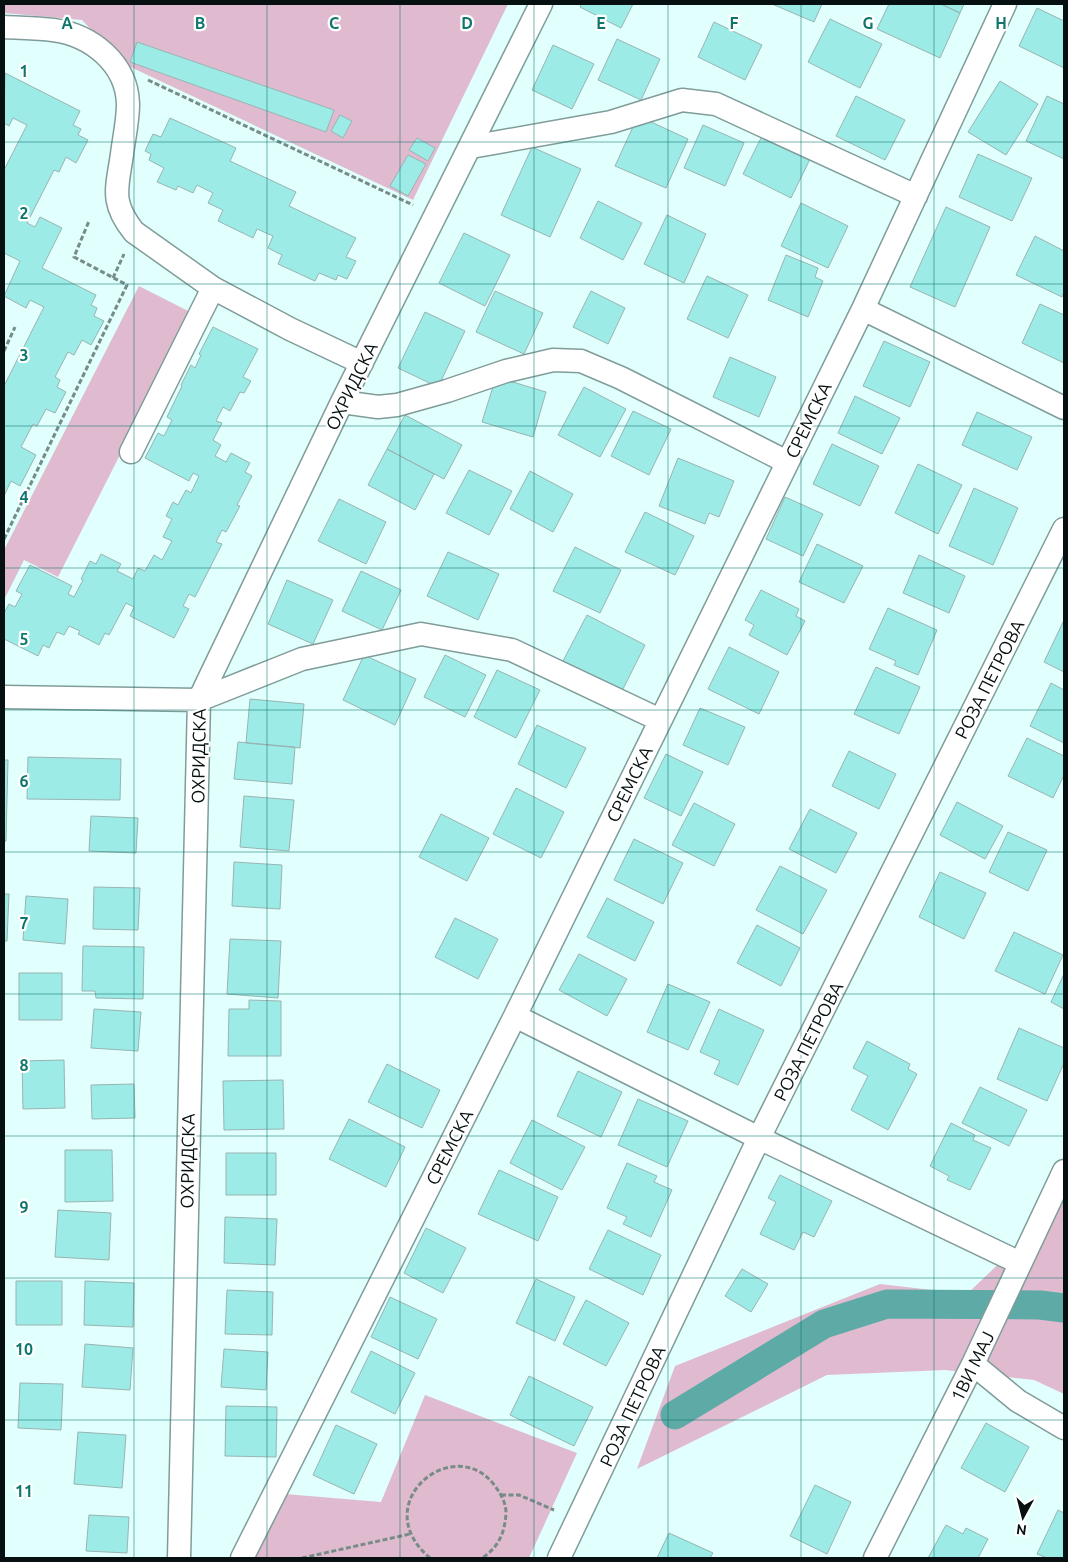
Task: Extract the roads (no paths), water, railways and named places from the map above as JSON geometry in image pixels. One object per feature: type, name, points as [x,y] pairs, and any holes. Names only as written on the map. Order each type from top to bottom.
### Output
[{"type":"street","name":"ОХРИДСКА","points":[[179,1558],[199,700],[342,402],[541,4]]},
{"type":"street","name":"СРЕМСКА","points":[[242,1558],[515,1016],[863,309],[1005,4]]},
{"type":"street","points":[[4,27],[55,30],[77,37],[107,55],[117,68],[124,82],[128,103],[127,122],[116,190],[119,210],[134,232],[213,288],[290,329],[362,363]]},
{"type":"street","points":[[470,147],[611,122],[682,100],[716,104],[916,196]]},
{"type":"street","points":[[131,452],[213,288]]},
{"type":"street","points":[[863,309],[1064,408]]},
{"type":"street","points":[[342,402],[378,407],[397,404],[447,391],[506,371],[552,360],[581,360],[621,378],[787,462]]},
{"type":"street","name":"РОЗА ПЕТРОВА","points":[[559,1558],[759,1138],[1064,529]]},
{"type":"street","points":[[4,697],[199,700],[302,659],[421,634],[512,650],[660,720]]},
{"type":"street","points":[[515,1016],[759,1138],[1016,1272]]},
{"type":"street","name":"1ВИ МАЈ","points":[[875,1558],[973,1364],[1064,1171]]},
{"type":"street","points":[[973,1364],[1018,1401],[1064,1428]]},
{"type":"waterway","points":[[675,1415],[824,1324],[887,1304],[1040,1305],[1064,1308]]}]
